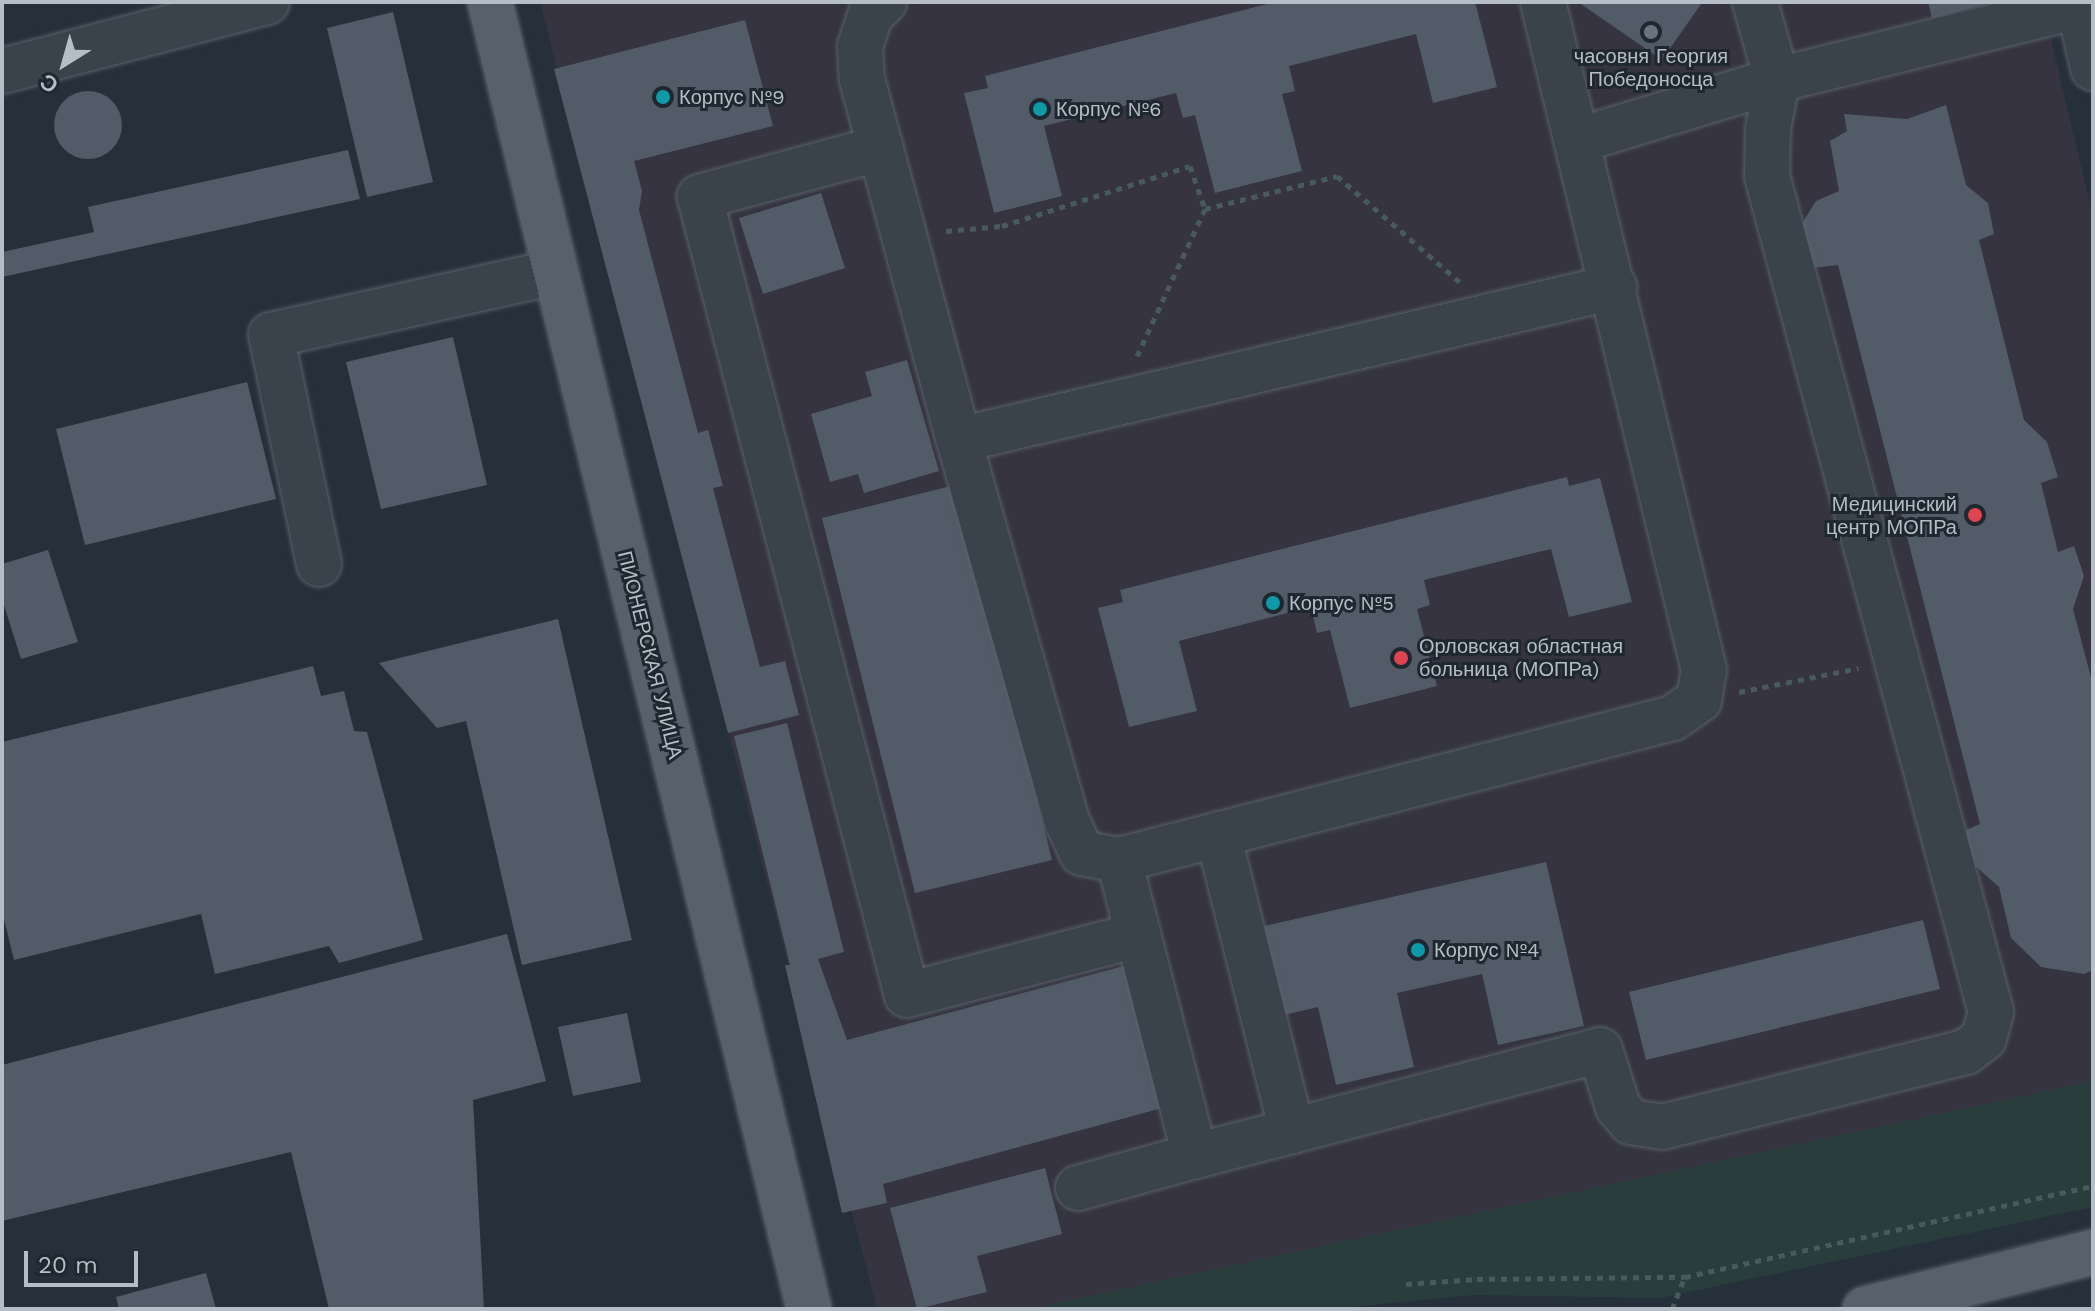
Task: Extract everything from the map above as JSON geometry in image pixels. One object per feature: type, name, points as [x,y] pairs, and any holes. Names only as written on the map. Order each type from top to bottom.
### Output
[{"type":"main road","name":"ПИОНЕРСКАЯ УЛИЦА","points":[[490,2],[809,1309]]},
{"type":"main road","points":[[1865,1309],[2093,1252]]},
{"type":"street","points":[[2,71],[267,2]]},
{"type":"street","points":[[884,2],[870,16],[860,46],[862,79],[959,440],[1067,821],[1082,853],[1119,860],[1673,718],[1699,700],[1704,670],[1579,140],[1543,2]]},
{"type":"street","points":[[1078,1188],[1600,1050],[1618,1107],[1631,1122],[1662,1127],[1966,1052],[1984,1038],[1991,1012],[1767,176],[1768,129],[1777,80],[1755,2]]},
{"type":"street","points":[[1579,140],[1777,80],[2078,4],[2093,68]]},
{"type":"street","points":[[881,148],[700,197],[907,995],[1138,935]]},
{"type":"street","points":[[319,564],[271,335],[556,272]]},
{"type":"street","points":[[959,440],[1614,287]]},
{"type":"street","points":[[1218,834],[1292,1131]]},
{"type":"street","points":[[1119,860],[1195,1156]]},
{"type":"path","points":[[905,236],[1002,226],[1190,166],[1205,209],[1115,404]]},
{"type":"path","points":[[1205,209],[1337,176],[1497,314]]},
{"type":"path","points":[[1699,700],[1896,660]]},
{"type":"path","points":[[1406,1284],[1477,1279],[1685,1277],[2093,1186]]},
{"type":"path","points":[[1672,1309],[1685,1277]]},
{"type":"shaded area","name":"Орловская областная больница (МОПРа)","points":[[540,2],[2042,2],[2093,216],[2093,1101],[1093,1309],[877,1309]]},
{"type":"green space","points":[[2093,1081],[2093,1207],[1660,1298],[1474,1295],[1331,1309],[1029,1309]]},
{"type":"building","name":"Корпус №6","points":[[1275,2],[1475,2],[1497,87],[1433,103],[1416,34],[1289,66],[1295,91],[1282,94],[1302,171],[1215,193],[1195,115],[1183,118],[1176,93],[1044,126],[1062,196],[994,213],[964,93],[988,88],[985,76]]},
{"type":"building","name":"часовня Георгия Победоносца","points":[[1578,2],[1698,2],[1701,4],[1662,60]]},
{"type":"building","points":[[1928,2],[1990,2],[1990,3],[1932,18]]},
{"type":"building","points":[[393,12],[433,182],[367,197],[327,28]]},
{"type":"building","points":[[745,20],[773,126],[634,161],[642,191],[639,210],[698,433],[708,430],[723,486],[713,488],[760,667],[785,661],[799,715],[728,733],[554,69]]},
{"type":"building","points":[[81,91],[95,91],[107,96],[117,106],[122,125],[117,144],[107,154],[95,159],[81,159],[69,154],[59,144],[54,132],[54,118],[59,106],[69,96]]},
{"type":"building","name":"Медицинский центр МОПРа","points":[[1946,105],[1966,185],[1988,203],[1994,234],[1979,240],[2024,420],[2047,442],[2058,477],[2041,483],[2058,552],[2074,546],[2084,576],[2073,609],[2093,685],[2093,970],[2084,974],[2041,967],[2011,938],[1999,887],[1972,863],[1966,830],[1980,824],[1838,265],[1812,268],[1801,225],[1816,201],[1839,191],[1830,141],[1847,131],[1844,114],[1907,119]]},
{"type":"building","points":[[348,150],[360,199],[2,277],[2,252],[94,232],[88,207]]},
{"type":"building","points":[[821,193],[845,268],[763,294],[739,218]]},
{"type":"building","points":[[453,337],[487,485],[381,509],[346,362]]},
{"type":"building","points":[[907,360],[939,471],[864,493],[858,474],[830,482],[811,414],[872,396],[865,372]]},
{"type":"building","points":[[247,382],[276,499],[85,545],[56,429]]},
{"type":"building","name":"Корпус №5","points":[[1567,477],[1569,486],[1600,478],[1632,602],[1569,617],[1551,549],[1424,580],[1430,605],[1417,609],[1437,686],[1350,708],[1330,630],[1317,633],[1311,607],[1179,641],[1197,711],[1129,727],[1098,608],[1123,602],[1120,590]]},
{"type":"building","points":[[959,484],[1052,860],[915,893],[822,518]]},
{"type":"building","points":[[48,550],[78,642],[21,659],[2,599],[2,564]]},
{"type":"building","points":[[558,619],[632,940],[522,965],[466,721],[437,728],[379,663]]},
{"type":"building","points":[[313,666],[321,696],[344,691],[354,731],[367,732],[423,940],[339,963],[329,946],[215,974],[201,914],[14,960],[2,911],[2,742]]},
{"type":"building","points":[[787,723],[844,952],[818,959],[847,1040],[1131,964],[1166,1107],[883,1184],[887,1203],[842,1213],[785,965],[790,965],[734,736]]},
{"type":"building","name":"Корпус №4","points":[[1546,862],[1584,1026],[1498,1045],[1482,974],[1397,993],[1414,1067],[1336,1085],[1318,1007],[1284,1015],[1264,926]]},
{"type":"building","points":[[1923,920],[1940,989],[1646,1060],[1629,992]]},
{"type":"building","points":[[507,934],[546,1081],[473,1100],[484,1309],[329,1309],[291,1152],[2,1221],[2,1065]]},
{"type":"building","points":[[627,1013],[641,1082],[573,1096],[558,1027]]},
{"type":"building","points":[[1045,1168],[1062,1234],[977,1256],[987,1292],[917,1309],[890,1208]]},
{"type":"building","points":[[206,1273],[216,1309],[119,1309],[116,1297]]},
{"type":"place","name":"часовня Георгия Победоносца","points":[[1651,32]]},
{"type":"place","name":"Корпус №9","points":[[663,97]]},
{"type":"place","name":"Корпус №6","points":[[1040,109]]},
{"type":"place","name":"Медицинский центр МОПРа","points":[[1975,515]]},
{"type":"place","name":"Корпус №5","points":[[1273,603]]},
{"type":"place","name":"Орловская областная больница (МОПРа)","points":[[1401,658]]},
{"type":"place","name":"Корпус №4","points":[[1418,950]]}]
